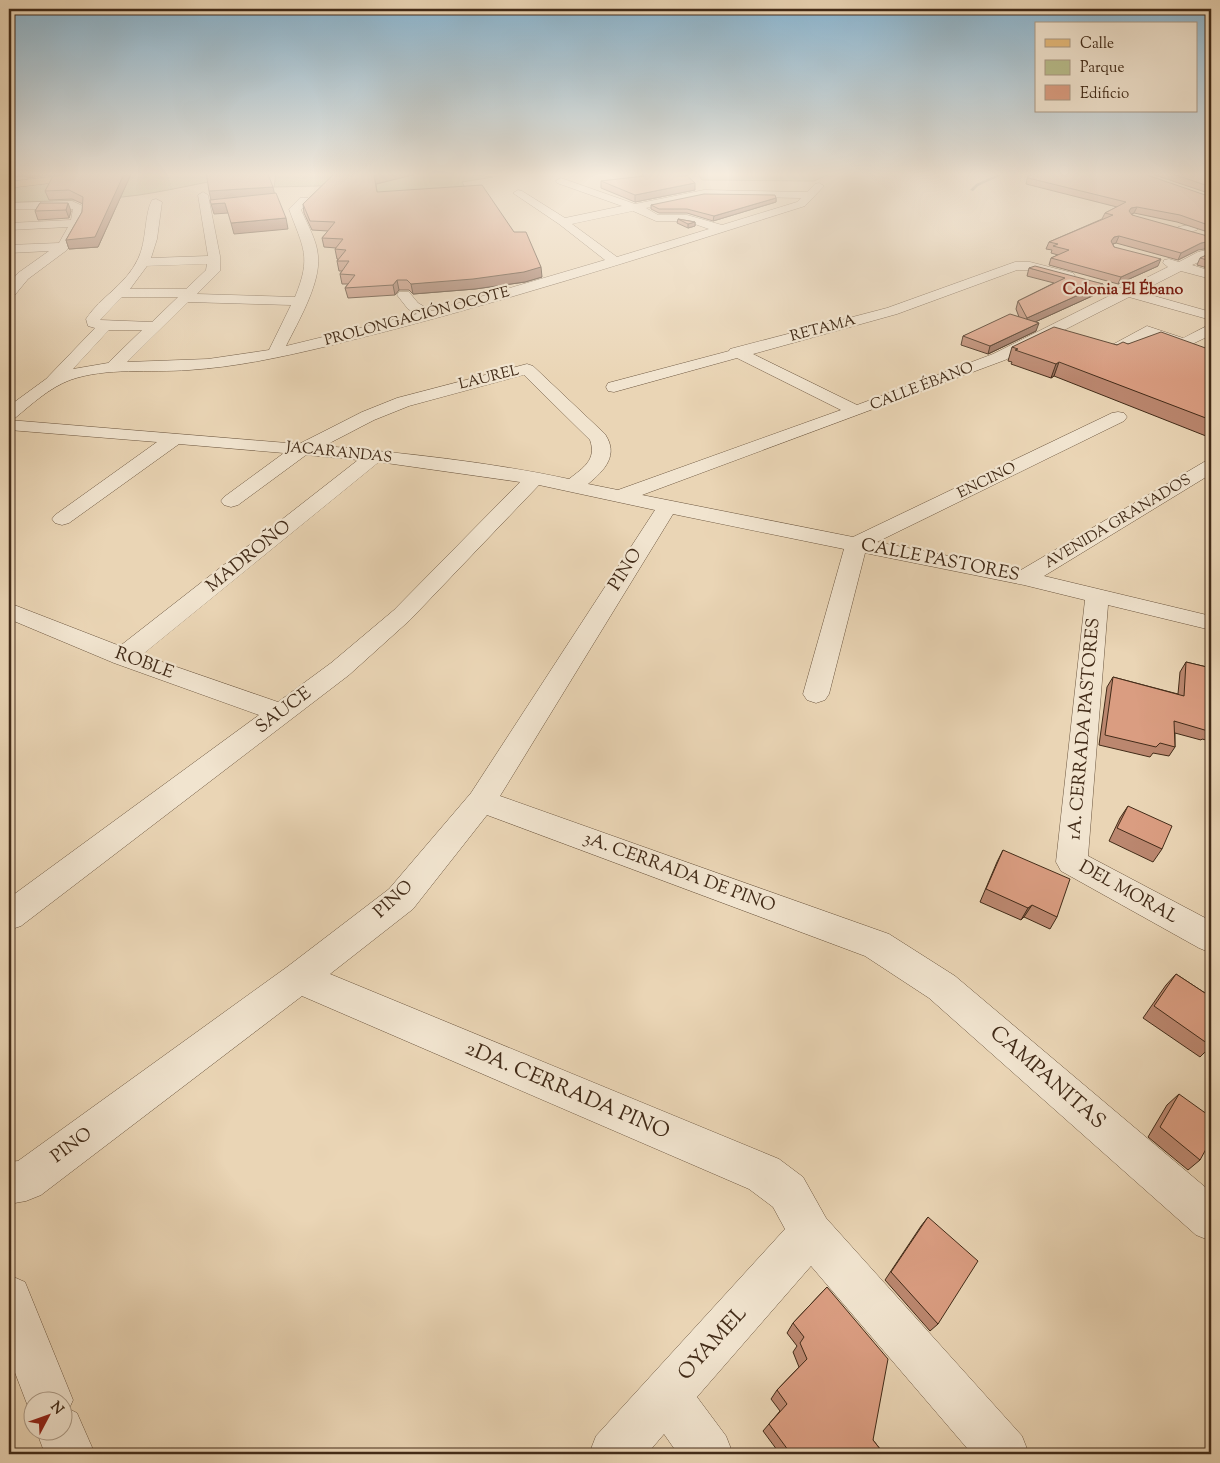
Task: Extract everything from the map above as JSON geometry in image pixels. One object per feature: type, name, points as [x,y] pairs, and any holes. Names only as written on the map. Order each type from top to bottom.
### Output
[{"type":"street","points":[[9,292],[23,276],[63,247],[66,242]]},
{"type":"street","points":[[148,242],[143,262],[135,274],[92,319],[99,324],[156,326]]},
{"type":"street","points":[[112,368],[212,271],[214,260],[212,242]]},
{"type":"street","points":[[275,353],[299,301],[311,268],[312,258],[307,242]]},
{"type":"street","points":[[590,242],[614,261]]},
{"type":"street","name":"PROLONGACIÓN OCOTE","points":[[9,414],[52,381],[74,373],[112,368],[190,365],[275,353],[429,315],[674,242]]},
{"type":"street","points":[[9,249],[63,247]]},
{"type":"street","name":"CALLE ÉBANO","points":[[622,496],[999,357],[1179,266],[1211,252]]},
{"type":"street","points":[[143,262],[214,260]]},
{"type":"street","points":[[1154,260],[1211,275]]},
{"type":"street","name":"RETAMA","points":[[614,387],[736,352],[892,311],[1015,266],[1030,266],[1078,279]]},
{"type":"street","points":[[1107,287],[1127,292],[1177,313],[1194,305],[1211,316]]},
{"type":"street","points":[[116,293],[299,301]]},
{"type":"street","points":[[404,295],[413,306],[429,315]]},
{"type":"street","points":[[52,381],[99,324]]},
{"type":"street","points":[[1048,332],[1112,352],[1147,331],[1184,343],[1211,329]]},
{"type":"street","points":[[736,352],[856,411]]},
{"type":"street","name":"LAUREL","points":[[303,449],[368,416],[403,402],[527,369],[598,438],[603,448],[600,461],[572,486]]},
{"type":"street","name":"ENCINO","points":[[856,544],[1118,417]]},
{"type":"street","name":"JACARANDAS","points":[[9,425],[376,456],[535,478],[667,507]]},
{"type":"street","points":[[62,519],[175,438]]},
{"type":"street","points":[[231,501],[303,449]]},
{"type":"street","name":"MADROÑO","points":[[124,657],[376,456]]},
{"type":"street","name":"AVENIDA GRANADOS","points":[[1024,578],[1211,466]]},
{"type":"street","name":"SAUCE","points":[[9,916],[340,668],[402,615],[535,478]]},
{"type":"street","name":"CALLE PASTORES","points":[[667,507],[1024,578],[1211,623]]},
{"type":"street","name":"PINO","points":[[9,1183],[26,1180],[299,978],[401,899],[481,801],[667,507]]},
{"type":"street","points":[[816,694],[856,544]]},
{"type":"street","name":"1A. CERRADA PASTORES","points":[[1072,862],[1097,595]]},
{"type":"street","name":"ROBLE","points":[[9,610],[124,657],[281,714]]},
{"type":"street","name":"3A. CERRADA DE PINO","points":[[481,801],[877,945]]},
{"type":"street","name":"DEL MORAL","points":[[1072,862],[1211,938]]},
{"type":"street","name":"CAMPANITAS","points":[[877,945],[942,987],[1211,1220]]},
{"type":"street","name":"2DA. CERRADA PINO","points":[[299,978],[764,1174],[788,1192],[802,1213],[811,1234],[1004,1454]]},
{"type":"street","name":"OYAMEL","points":[[614,1454],[668,1396],[811,1234]]},
{"type":"street","points":[[9,1298],[45,1390]]},
{"type":"street","points":[[668,1396],[708,1454]]},
{"type":"street","points":[[64,1440],[70,1454]]},
{"type":"building","points":[[340,242],[530,242],[541,267],[524,272],[473,279],[411,284],[407,280],[397,280],[393,285],[345,288],[355,275],[340,274],[349,261],[337,261],[346,250],[335,249]]},
{"type":"building","points":[[1050,242],[1112,242],[1114,247],[1161,259],[1121,277],[1051,258],[1069,250],[1053,246],[1058,244]]},
{"type":"building","points":[[1142,242],[1205,242],[1181,253]]},
{"type":"building","points":[[1211,253],[1211,261],[1200,258]]},
{"type":"building","points":[[1035,266],[1103,284],[1027,318],[1018,301],[1065,278],[1029,268]]},
{"type":"building","points":[[1010,314],[1039,323],[990,346],[963,336]]},
{"type":"building","points":[[1054,327],[1117,345],[1123,342],[1128,344],[1161,332],[1211,350],[1211,420],[1059,362],[1056,364],[1015,350],[1018,349],[1012,347]]},
{"type":"building","points":[[1186,662],[1211,668],[1211,730],[1208,729],[1208,731],[1174,721],[1175,747],[1160,743],[1156,747],[1105,735],[1113,677],[1184,696]]},
{"type":"building","points":[[1128,806],[1172,826],[1162,849],[1117,828]]},
{"type":"building","points":[[1003,850],[1070,879],[1057,917],[1032,905],[1028,908],[986,889]]},
{"type":"building","points":[[1176,974],[1211,997],[1211,1046],[1154,1006]]},
{"type":"building","points":[[1179,1094],[1211,1117],[1211,1140],[1200,1160],[1160,1127]]},
{"type":"building","points":[[928,1217],[978,1261],[938,1324],[891,1272]]},
{"type":"building","points":[[827,1287],[888,1359],[873,1440],[884,1454],[791,1454],[769,1424],[787,1404],[777,1390],[807,1359],[800,1343],[804,1337],[793,1323]]},
{"type":"district","name":"Colonia El Ébano","points":[[1123,290]]}]
